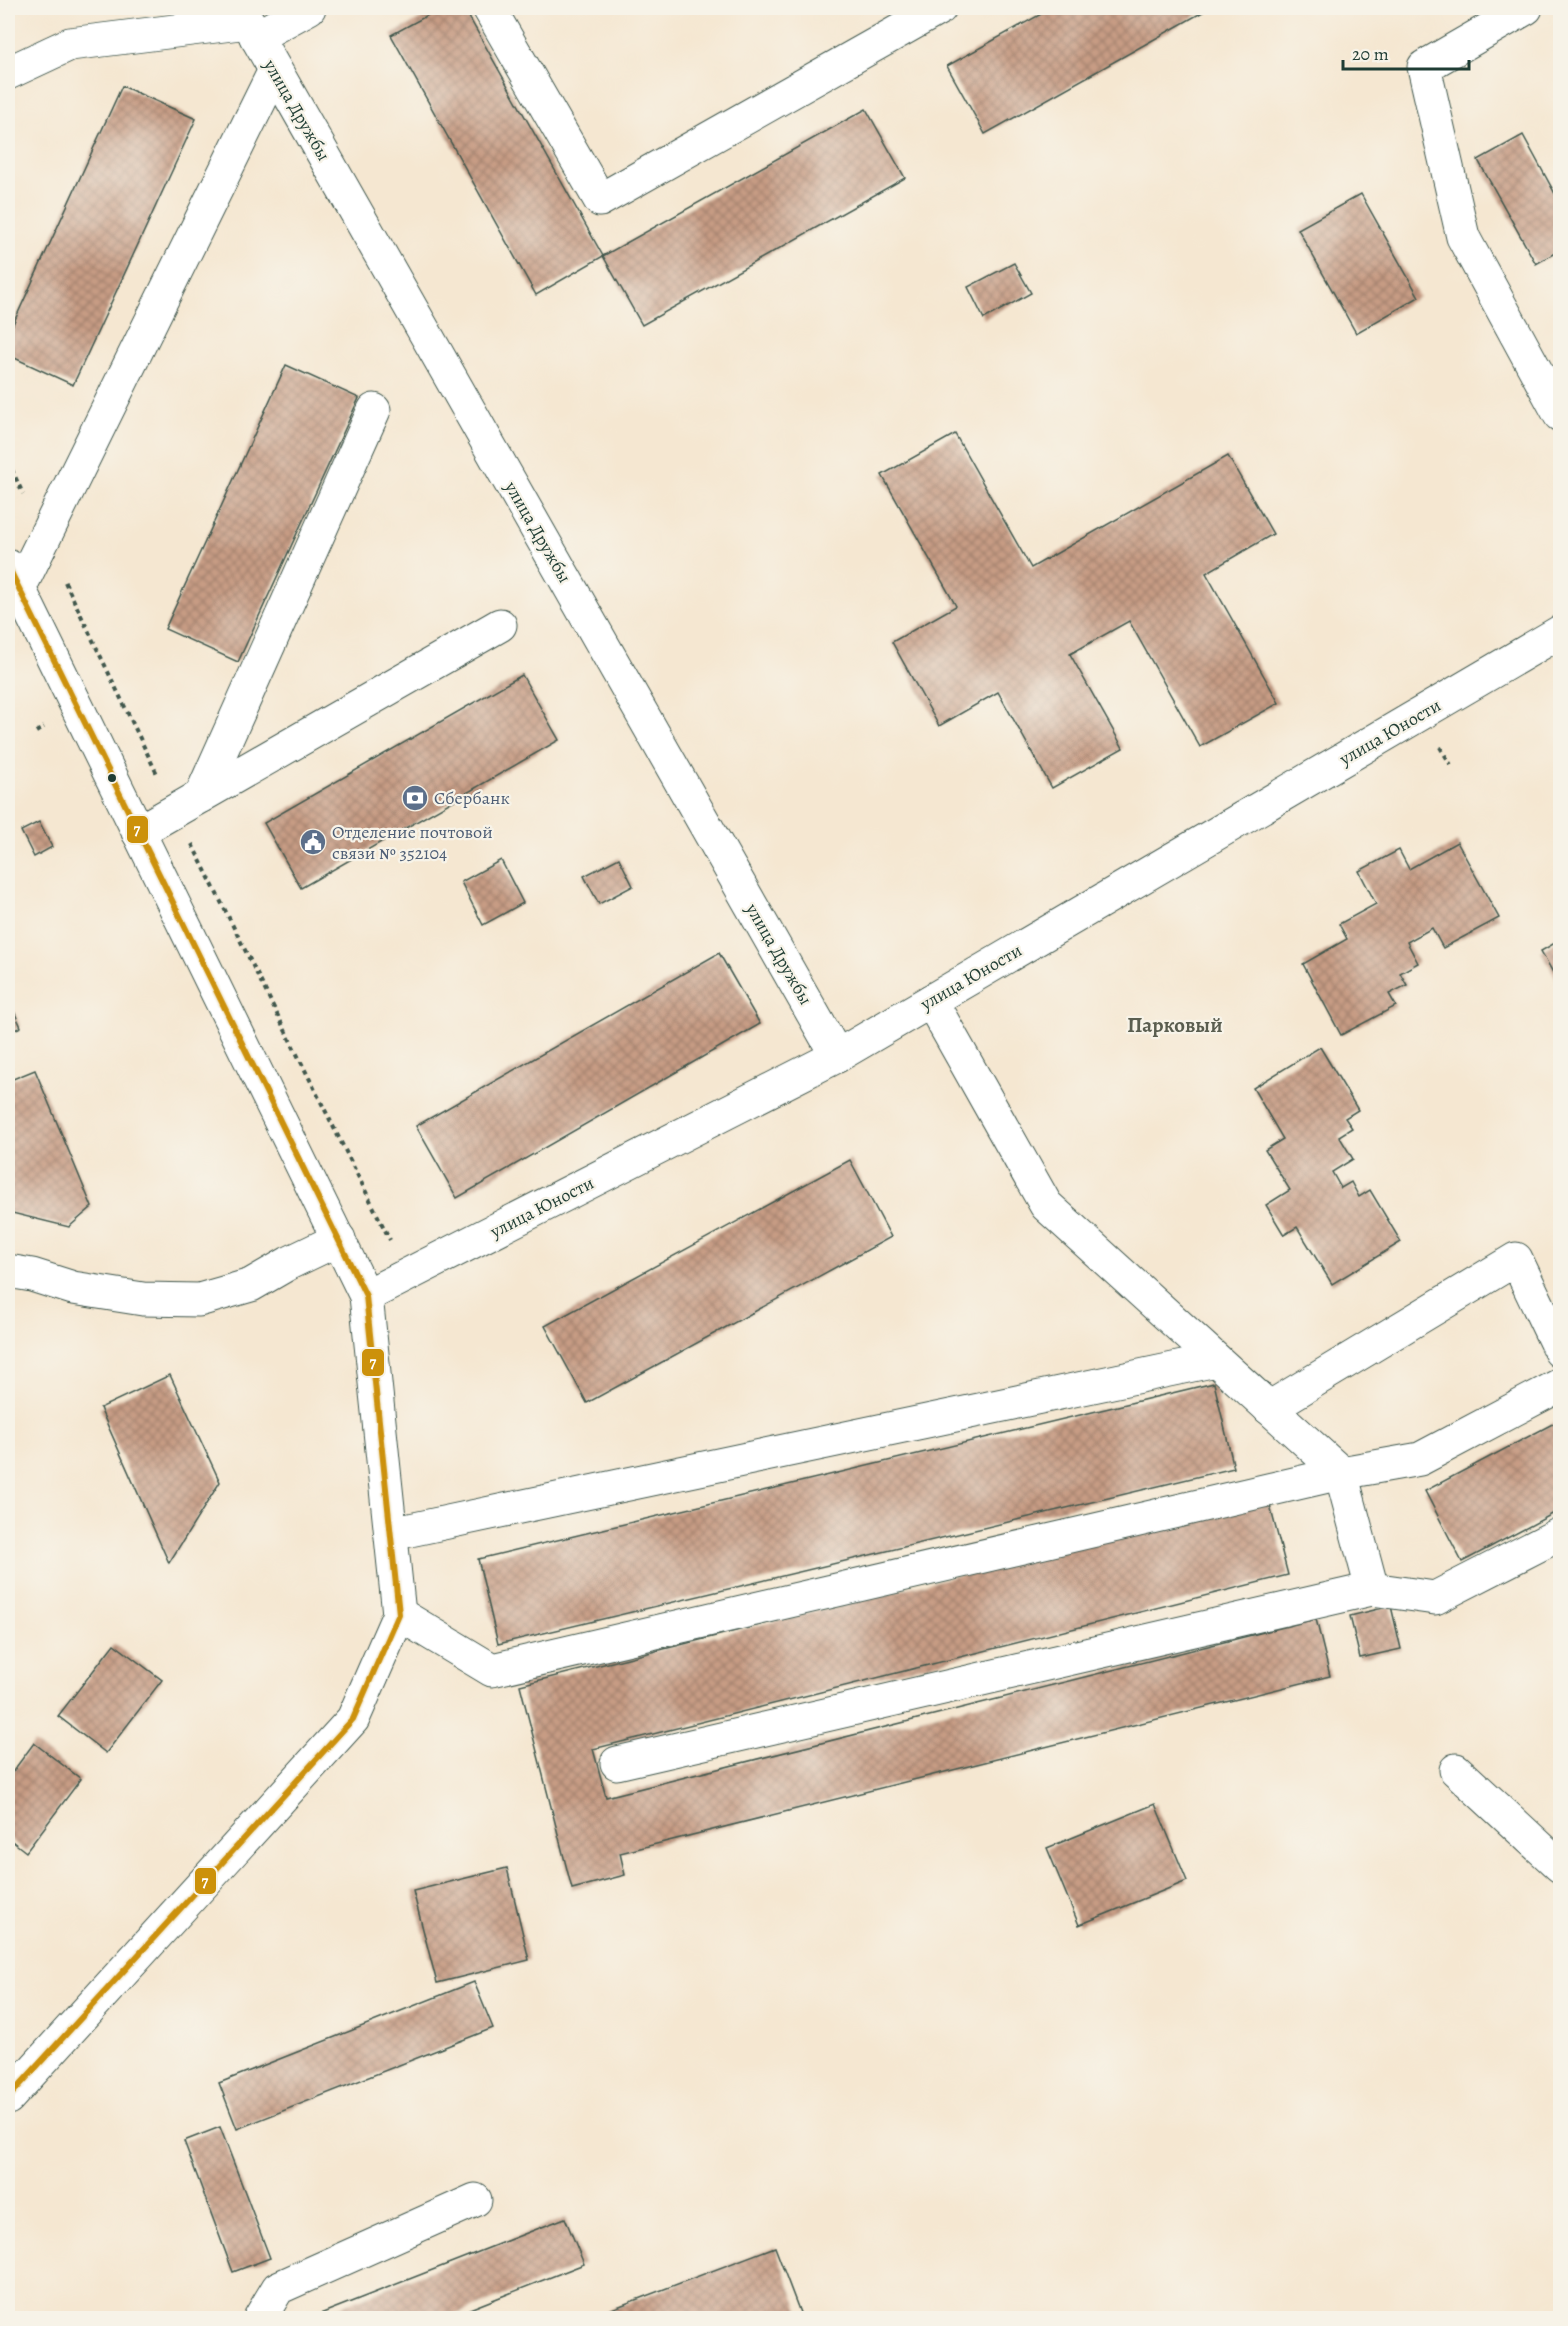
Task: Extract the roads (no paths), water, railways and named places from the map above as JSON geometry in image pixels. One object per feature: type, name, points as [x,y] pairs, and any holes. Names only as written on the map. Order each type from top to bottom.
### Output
[{"type":"street","points":[[8,73],[70,44],[248,22],[309,8]]},
{"type":"street","points":[[489,8],[600,200],[940,8]]},
{"type":"street","points":[[1526,8],[1424,66],[1463,237],[1560,415]]},
{"type":"street","name":"улица Дружбы","points":[[248,22],[837,1056]]},
{"type":"street","points":[[8,2098],[353,1719],[399,1614],[366,1296],[13,578],[44,538],[275,70]]},
{"type":"street","points":[[188,803],[374,410]]},
{"type":"street","points":[[138,832],[500,625]]},
{"type":"street","name":"улица Юности","points":[[366,1296],[837,1056],[1560,632]]},
{"type":"street","points":[[931,1000],[1046,1205],[1341,1473],[1372,1589]]},
{"type":"street","points":[[8,1271],[32,1275],[73,1288],[143,1299],[199,1300],[251,1285],[289,1263],[339,1239]]},
{"type":"street","points":[[1269,1408],[1515,1259],[1560,1351]]},
{"type":"street","points":[[391,1534],[1216,1360]]},
{"type":"street","points":[[399,1614],[492,1670],[1341,1473],[1420,1459],[1560,1385]]},
{"type":"street","points":[[617,1763],[1372,1589],[1435,1598],[1560,1534]]},
{"type":"street","points":[[1456,1770],[1560,1866]]},
{"type":"street","points":[[260,2319],[278,2288],[475,2200]]},
{"type":"place","name":"Сбербанк","points":[[415,798]]},
{"type":"place","name":"Отделение почтовой связи № 352104","points":[[313,842]]},
{"type":"district","name":"Парковый","points":[[1175,1025]]}]
